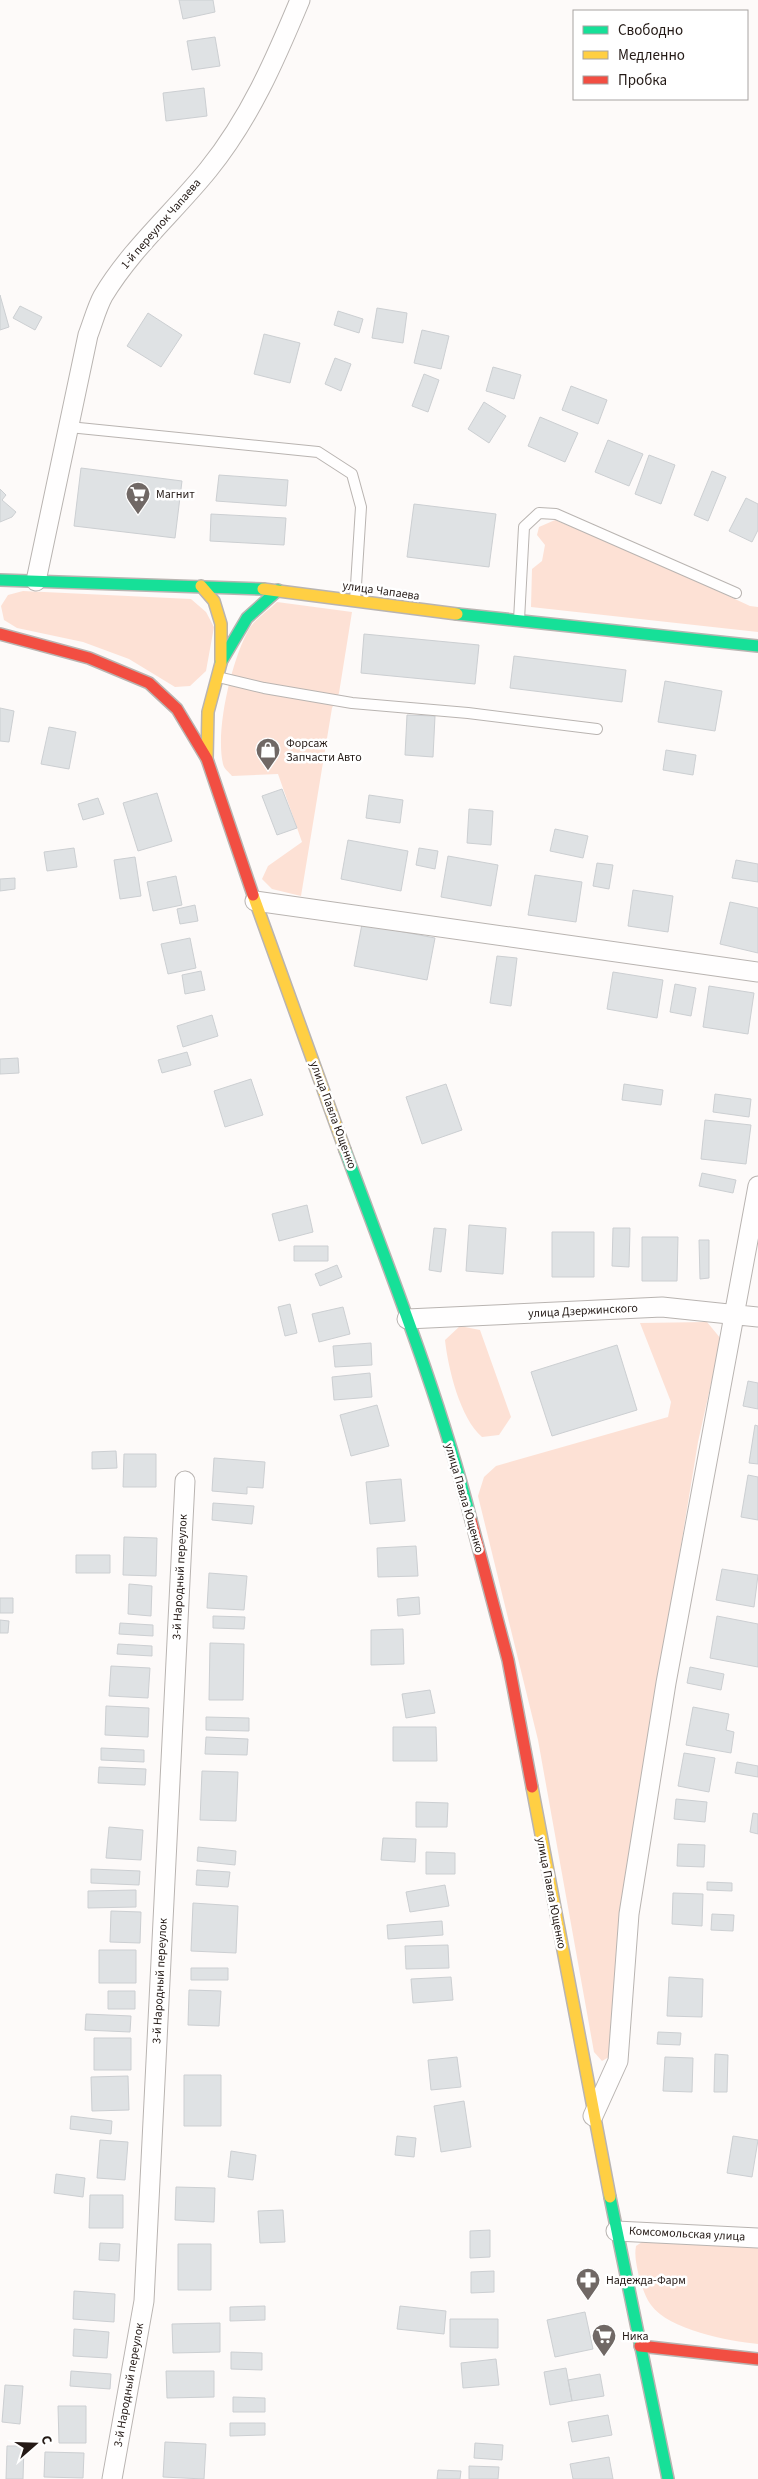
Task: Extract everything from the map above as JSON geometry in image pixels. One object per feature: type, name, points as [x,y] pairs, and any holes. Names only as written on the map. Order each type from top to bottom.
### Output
[{"type":"street","name":"1-й переулок Чапаева","points":[[36,581],[88,335],[102,297],[126,262],[209,169],[240,123],[266,81],[300,0]]},
{"type":"street","name":"улица Чапаева","points":[[0,580],[278,590],[519,621],[758,646]]},
{"type":"street","points":[[201,586],[214,602],[221,624],[221,663]]},
{"type":"street","points":[[207,759],[208,712],[221,663],[248,618],[278,590]]},
{"type":"street","points":[[0,634],[88,658],[149,683],[177,709],[207,759]]},
{"type":"street","name":"улица Павла Ющенко","points":[[207,759],[254,901],[407,1319],[461,1480],[508,1660],[593,2116],[668,2479]]},
{"type":"street","points":[[254,901],[758,972]]},
{"type":"street","points":[[593,2116],[618,2061],[629,1914],[666,1684],[758,1186]]},
{"type":"street","name":"улица Дзержинского","points":[[407,1319],[662,1307],[758,1317]]},
{"type":"street","name":"3-й Народный переулок","points":[[112,2479],[144,2301],[185,1481]]},
{"type":"street","name":"Комсомольская улица","points":[[616,2231],[758,2238]]},
{"type":"street","points":[[640,2346],[758,2359]]},
{"type":"lane","points":[[69,427],[318,452],[352,474],[361,507],[354,601]]},
{"type":"lane","points":[[519,621],[524,527],[539,513],[556,514],[736,593]]},
{"type":"lane","points":[[217,676],[264,688],[352,703],[468,713],[597,729]]},
{"type":"shaded area","points":[[555,520],[653,561],[750,606],[758,607],[758,632],[531,607],[532,569],[542,561],[545,545],[537,535],[539,527]]},
{"type":"shaded area","points":[[23,591],[191,599],[206,612],[214,627],[206,671],[190,686],[175,687],[129,659],[83,642],[17,628],[4,620],[1,606],[8,595]]},
{"type":"shaded area","points":[[277,602],[352,612],[339,693],[332,708],[301,896],[272,889],[262,879],[268,866],[302,842],[278,774],[232,776],[225,769],[221,750],[223,714],[231,676],[243,642],[252,625]]},
{"type":"shaded area","points":[[707,1322],[721,1339],[698,1442],[623,1897],[609,2057],[602,2061],[594,2052],[538,1740],[478,1496],[484,1477],[496,1466],[668,1417],[671,1402],[640,1323]]},
{"type":"shaded area","points":[[460,1326],[480,1330],[511,1417],[499,1435],[482,1437],[474,1429],[456,1392],[445,1340]]},
{"type":"shaded area","points":[[645,2240],[758,2244],[758,2344],[700,2333],[685,2328],[660,2314],[647,2299],[639,2277],[635,2254],[636,2246]]},
{"type":"building","points":[[179,0],[213,0],[215,12],[183,19]]},
{"type":"building","points":[[215,37],[220,66],[192,70],[187,41]]},
{"type":"building","points":[[204,88],[207,116],[166,121],[163,93]]},
{"type":"building","points":[[0,295],[9,327],[0,330]]},
{"type":"building","points":[[20,306],[42,317],[35,330],[13,318]]},
{"type":"building","points":[[377,308],[407,313],[403,343],[372,338]]},
{"type":"building","points":[[338,311],[363,319],[359,333],[334,325]]},
{"type":"building","points":[[148,313],[182,335],[161,367],[127,346]]},
{"type":"building","points":[[422,330],[449,336],[441,369],[414,363]]},
{"type":"building","points":[[264,334],[300,343],[290,383],[254,374]]},
{"type":"building","points":[[335,358],[351,364],[341,391],[325,384]]},
{"type":"building","points":[[493,367],[521,375],[514,399],[486,391]]},
{"type":"building","points":[[424,374],[439,380],[428,412],[412,406]]},
{"type":"building","points":[[571,386],[607,400],[598,424],[562,410]]},
{"type":"building","points":[[484,402],[506,416],[489,443],[468,429]]},
{"type":"building","points":[[540,417],[578,433],[565,462],[528,446]]},
{"type":"building","points":[[608,440],[643,454],[629,486],[595,472]]},
{"type":"building","points":[[649,455],[675,465],[661,504],[635,494]]},
{"type":"building","points":[[81,468],[182,481],[175,538],[74,526]]},
{"type":"building","points":[[712,471],[726,477],[708,521],[694,515]]},
{"type":"building","points":[[219,475],[288,480],[286,506],[216,501]]},
{"type":"building","points":[[0,489],[6,495],[2,500],[16,512],[12,517],[0,522]]},
{"type":"building","points":[[746,498],[758,504],[758,530],[752,542],[729,531]]},
{"type":"building","points":[[414,504],[496,514],[489,567],[407,557]]},
{"type":"building","points":[[211,514],[286,518],[284,545],[210,541]]},
{"type":"building","points":[[364,634],[479,645],[475,684],[361,673]]},
{"type":"building","points":[[514,656],[626,670],[622,702],[510,688]]},
{"type":"building","points":[[665,681],[722,691],[715,731],[658,722]]},
{"type":"building","points":[[0,708],[14,711],[9,742],[0,741]]},
{"type":"building","points":[[407,715],[435,716],[433,757],[405,755]]},
{"type":"building","points":[[49,727],[76,732],[69,769],[41,764]]},
{"type":"building","points":[[666,750],[696,755],[693,775],[663,770]]},
{"type":"building","points":[[282,789],[297,828],[277,835],[262,796]]},
{"type":"building","points":[[157,793],[172,841],[138,851],[123,803]]},
{"type":"building","points":[[369,795],[403,800],[400,823],[366,818]]},
{"type":"building","points":[[98,798],[104,814],[83,820],[78,804]]},
{"type":"building","points":[[469,809],[493,811],[491,845],[467,843]]},
{"type":"building","points":[[555,829],[588,836],[583,858],[550,851]]},
{"type":"building","points":[[348,840],[408,851],[401,891],[341,879]]},
{"type":"building","points":[[74,848],[77,867],[47,871],[44,852]]},
{"type":"building","points":[[419,848],[438,851],[435,869],[416,865]]},
{"type":"building","points":[[448,856],[498,865],[491,906],[441,897]]},
{"type":"building","points":[[135,857],[141,896],[120,899],[114,860]]},
{"type":"building","points":[[736,860],[758,864],[758,882],[732,878]]},
{"type":"building","points":[[597,863],[613,865],[609,889],[593,886]]},
{"type":"building","points":[[535,875],[582,882],[576,922],[528,915]]},
{"type":"building","points":[[176,876],[182,905],[153,911],[147,882]]},
{"type":"building","points":[[15,878],[15,889],[0,891],[0,879]]},
{"type":"building","points":[[633,890],[673,896],[668,932],[628,926]]},
{"type":"building","points":[[730,902],[758,908],[758,953],[720,944]]},
{"type":"building","points":[[195,905],[198,921],[180,924],[177,909]]},
{"type":"building","points":[[362,924],[435,938],[427,980],[354,966]]},
{"type":"building","points":[[190,938],[196,968],[168,974],[161,944]]},
{"type":"building","points":[[497,956],[517,958],[511,1006],[490,1003]]},
{"type":"building","points":[[201,971],[205,990],[185,994],[182,975]]},
{"type":"building","points":[[613,972],[663,980],[657,1018],[607,1009]]},
{"type":"building","points":[[675,984],[696,988],[691,1016],[670,1012]]},
{"type":"building","points":[[709,986],[754,993],[748,1034],[703,1027]]},
{"type":"building","points":[[212,1015],[218,1036],[183,1047],[177,1026]]},
{"type":"building","points":[[187,1052],[191,1065],[162,1073],[158,1060]]},
{"type":"building","points":[[18,1058],[19,1073],[0,1074],[0,1059]]},
{"type":"building","points":[[251,1079],[263,1115],[225,1127],[214,1091]]},
{"type":"building","points":[[446,1084],[462,1130],[422,1144],[406,1097]]},
{"type":"building","points":[[624,1084],[663,1090],[661,1105],[622,1100]]},
{"type":"building","points":[[715,1094],[751,1099],[749,1117],[713,1112]]},
{"type":"building","points":[[705,1120],[751,1125],[746,1164],[701,1159]]},
{"type":"building","points":[[702,1173],[736,1180],[733,1193],[699,1186]]},
{"type":"building","points":[[307,1205],[313,1232],[279,1241],[272,1214]]},
{"type":"building","points":[[469,1225],[506,1228],[503,1274],[466,1271]]},
{"type":"building","points":[[434,1228],[446,1229],[441,1272],[429,1270]]},
{"type":"building","points":[[613,1228],[630,1228],[629,1267],[612,1266]]},
{"type":"building","points":[[552,1232],[594,1232],[594,1277],[552,1277]]},
{"type":"building","points":[[642,1237],[678,1237],[677,1281],[642,1281]]},
{"type":"building","points":[[699,1240],[709,1240],[709,1278],[700,1279]]},
{"type":"building","points":[[294,1246],[328,1246],[328,1261],[294,1261]]},
{"type":"building","points":[[337,1265],[342,1277],[320,1286],[315,1274]]},
{"type":"building","points":[[290,1304],[297,1333],[285,1336],[278,1307]]},
{"type":"building","points":[[343,1307],[350,1334],[319,1342],[312,1314]]},
{"type":"building","points":[[371,1343],[372,1365],[335,1367],[333,1346]]},
{"type":"building","points":[[617,1345],[637,1410],[552,1436],[531,1372]]},
{"type":"building","points":[[370,1373],[372,1397],[334,1400],[332,1377]]},
{"type":"building","points":[[748,1381],[758,1383],[758,1409],[743,1406]]},
{"type":"building","points":[[377,1405],[389,1446],[351,1456],[340,1415]]},
{"type":"building","points":[[755,1425],[758,1426],[758,1464],[749,1463]]},
{"type":"building","points":[[116,1451],[117,1468],[92,1469],[92,1452]]},
{"type":"building","points":[[124,1454],[156,1454],[156,1487],[123,1487]]},
{"type":"building","points":[[214,1458],[265,1462],[263,1488],[247,1487],[247,1494],[212,1491]]},
{"type":"building","points":[[748,1475],[758,1477],[758,1520],[741,1517]]},
{"type":"building","points":[[401,1479],[405,1521],[370,1524],[366,1482]]},
{"type":"building","points":[[213,1503],[254,1506],[252,1524],[212,1520]]},
{"type":"building","points":[[124,1537],[157,1538],[156,1576],[123,1575]]},
{"type":"building","points":[[416,1546],[418,1576],[378,1577],[377,1548]]},
{"type":"building","points":[[76,1555],[110,1555],[110,1573],[76,1573]]},
{"type":"building","points":[[722,1569],[758,1575],[754,1607],[716,1600]]},
{"type":"building","points":[[209,1573],[247,1576],[244,1610],[207,1608]]},
{"type":"building","points":[[129,1584],[152,1586],[151,1616],[128,1614]]},
{"type":"building","points":[[419,1597],[420,1614],[398,1616],[397,1599]]},
{"type":"building","points":[[0,1598],[13,1598],[13,1613],[0,1613]]},
{"type":"building","points":[[213,1616],[245,1617],[244,1629],[213,1628]]},
{"type":"building","points":[[717,1616],[758,1624],[758,1667],[710,1658]]},
{"type":"building","points":[[0,1620],[9,1621],[8,1633],[0,1633]]},
{"type":"building","points":[[120,1623],[153,1625],[153,1636],[119,1634]]},
{"type":"building","points":[[403,1629],[404,1664],[371,1665],[371,1630]]},
{"type":"building","points":[[210,1643],[244,1644],[243,1700],[209,1700]]},
{"type":"building","points":[[118,1644],[152,1646],[152,1656],[117,1654]]},
{"type":"building","points":[[111,1666],[150,1668],[148,1698],[109,1696]]},
{"type":"building","points":[[690,1667],[724,1674],[721,1690],[687,1683]]},
{"type":"building","points":[[430,1690],[435,1713],[406,1718],[402,1694]]},
{"type":"building","points":[[106,1706],[149,1708],[148,1737],[105,1735]]},
{"type":"building","points":[[693,1707],[729,1714],[726,1730],[734,1732],[731,1753],[686,1745]]},
{"type":"building","points":[[206,1717],[249,1718],[249,1731],[206,1730]]},
{"type":"building","points":[[393,1727],[436,1727],[437,1761],[393,1761]]},
{"type":"building","points":[[206,1737],[248,1739],[247,1755],[205,1754]]},
{"type":"building","points":[[101,1748],[144,1750],[144,1762],[101,1760]]},
{"type":"building","points":[[684,1753],[715,1758],[709,1792],[678,1786]]},
{"type":"building","points":[[737,1762],[758,1766],[758,1777],[735,1773]]},
{"type":"building","points":[[99,1767],[146,1769],[145,1785],[98,1783]]},
{"type":"building","points":[[202,1771],[238,1772],[236,1821],[200,1820]]},
{"type":"building","points":[[676,1799],[707,1802],[705,1822],[674,1819]]},
{"type":"building","points":[[416,1802],[448,1803],[447,1827],[416,1827]]},
{"type":"building","points":[[753,1813],[758,1814],[758,1834],[750,1832]]},
{"type":"building","points":[[109,1827],[143,1830],[141,1860],[106,1858]]},
{"type":"building","points":[[383,1838],[416,1839],[415,1862],[381,1860]]},
{"type":"building","points":[[678,1844],[705,1845],[704,1867],[677,1866]]},
{"type":"building","points":[[198,1847],[236,1851],[235,1865],[197,1861]]},
{"type":"building","points":[[426,1852],[455,1853],[455,1874],[426,1874]]},
{"type":"building","points":[[91,1869],[140,1871],[139,1885],[91,1883]]},
{"type":"building","points":[[197,1870],[230,1872],[228,1887],[196,1885]]},
{"type":"building","points":[[707,1882],[732,1883],[732,1891],[707,1890]]},
{"type":"building","points":[[445,1885],[449,1906],[410,1912],[406,1892]]},
{"type":"building","points":[[136,1890],[136,1907],[88,1908],[88,1891]]},
{"type":"building","points":[[673,1893],[703,1894],[702,1926],[672,1924]]},
{"type":"building","points":[[193,1903],[238,1906],[236,1953],[191,1951]]},
{"type":"building","points":[[111,1911],[141,1912],[140,1943],[110,1942]]},
{"type":"building","points":[[712,1914],[734,1915],[733,1931],[711,1930]]},
{"type":"building","points":[[442,1921],[443,1935],[388,1939],[387,1925]]},
{"type":"building","points":[[448,1945],[449,1968],[406,1969],[405,1946]]},
{"type":"building","points":[[99,1950],[136,1950],[136,1983],[99,1983]]},
{"type":"building","points":[[191,1968],[228,1968],[228,1980],[191,1980]]},
{"type":"building","points":[[451,1977],[453,2000],[413,2003],[411,1979]]},
{"type":"building","points":[[669,1977],[703,1979],[702,2017],[667,2016]]},
{"type":"building","points":[[189,1990],[221,1991],[219,2026],[188,2025]]},
{"type":"building","points":[[108,1991],[135,1991],[135,2009],[108,2009]]},
{"type":"building","points":[[86,2014],[131,2016],[130,2032],[85,2030]]},
{"type":"building","points":[[658,2032],[681,2033],[680,2045],[657,2044]]},
{"type":"building","points":[[94,2038],[131,2038],[131,2070],[94,2070]]},
{"type":"building","points":[[715,2054],[728,2055],[727,2092],[714,2092]]},
{"type":"building","points":[[457,2057],[461,2087],[431,2090],[428,2060]]},
{"type":"building","points":[[665,2057],[693,2058],[692,2092],[663,2091]]},
{"type":"building","points":[[184,2075],[221,2075],[221,2126],[184,2126]]},
{"type":"building","points":[[128,2076],[129,2110],[92,2111],[91,2077]]},
{"type":"building","points":[[464,2101],[471,2147],[441,2152],[434,2106]]},
{"type":"building","points":[[71,2116],[112,2121],[111,2134],[70,2129]]},
{"type":"building","points":[[397,2136],[416,2138],[414,2157],[395,2155]]},
{"type":"building","points":[[733,2136],[758,2140],[752,2177],[727,2173]]},
{"type":"building","points":[[100,2140],[128,2142],[125,2180],[97,2178]]},
{"type":"building","points":[[231,2151],[256,2155],[253,2180],[228,2177]]},
{"type":"building","points":[[56,2174],[85,2178],[83,2197],[54,2193]]},
{"type":"building","points":[[176,2187],[215,2188],[214,2222],[175,2220]]},
{"type":"building","points":[[90,2195],[123,2195],[123,2228],[89,2228]]},
{"type":"building","points":[[283,2210],[285,2242],[260,2243],[258,2211]]},
{"type":"building","points":[[490,2230],[490,2257],[470,2258],[470,2231]]},
{"type":"building","points":[[100,2243],[120,2244],[119,2261],[99,2260]]},
{"type":"building","points":[[178,2244],[211,2244],[211,2290],[178,2290]]},
{"type":"building","points":[[494,2271],[494,2292],[471,2293],[471,2272]]},
{"type":"building","points":[[74,2291],[115,2294],[114,2322],[73,2319]]},
{"type":"building","points":[[265,2306],[265,2320],[230,2321],[230,2307]]},
{"type":"building","points":[[400,2306],[446,2311],[444,2334],[397,2329]]},
{"type":"building","points":[[585,2312],[593,2349],[555,2357],[547,2320]]},
{"type":"building","points":[[450,2319],[498,2319],[498,2348],[450,2347]]},
{"type":"building","points":[[220,2323],[220,2352],[173,2353],[172,2324]]},
{"type":"building","points":[[74,2329],[109,2332],[107,2358],[73,2356]]},
{"type":"building","points":[[231,2352],[262,2353],[262,2370],[231,2369]]},
{"type":"building","points":[[496,2359],[499,2385],[463,2388],[461,2363]]},
{"type":"building","points":[[566,2368],[572,2401],[550,2405],[544,2372]]},
{"type":"building","points":[[71,2371],[111,2374],[110,2389],[70,2386]]},
{"type":"building","points":[[166,2371],[214,2371],[214,2397],[167,2398]]},
{"type":"building","points":[[600,2374],[604,2396],[572,2401],[568,2380]]},
{"type":"building","points":[[5,2385],[23,2386],[20,2424],[2,2422]]},
{"type":"building","points":[[233,2397],[265,2398],[265,2412],[233,2412]]},
{"type":"building","points":[[58,2406],[86,2406],[86,2443],[59,2443]]},
{"type":"building","points":[[608,2415],[612,2435],[572,2442],[568,2422]]},
{"type":"building","points":[[230,2423],[265,2423],[265,2435],[230,2436]]},
{"type":"building","points":[[165,2442],[206,2444],[204,2479],[163,2477]]},
{"type":"building","points":[[475,2443],[503,2445],[502,2460],[474,2458]]},
{"type":"building","points":[[7,2446],[24,2446],[23,2479],[6,2479]]},
{"type":"building","points":[[45,2452],[84,2453],[83,2478],[44,2477]]},
{"type":"building","points":[[609,2457],[613,2479],[573,2479],[570,2464]]},
{"type":"building","points":[[469,2466],[499,2467],[498,2479],[469,2479]]},
{"type":"building","points":[[438,2470],[461,2471],[460,2479],[437,2479]]},
{"type":"traffic: fast","points":[[0,580],[263,589]]},
{"type":"traffic: fast","points":[[221,662],[247,618],[278,590]]},
{"type":"traffic: fast","points":[[457,614],[758,646]]},
{"type":"traffic: fast","points":[[345,1150],[429,1380],[471,1520]]},
{"type":"traffic: fast","points":[[610,2197],[668,2479]]},
{"type":"traffic: slow","points":[[201,586],[214,601],[221,624],[221,663],[208,712],[207,759]]},
{"type":"traffic: slow","points":[[263,589],[457,614]]},
{"type":"traffic: slow","points":[[253,895],[345,1150]]},
{"type":"traffic: slow","points":[[532,1787],[610,2197]]},
{"type":"traffic: jam","points":[[0,634],[89,658],[149,683],[177,709],[207,759],[253,895]]},
{"type":"traffic: jam","points":[[471,1520],[508,1660],[532,1787]]},
{"type":"traffic: jam","points":[[640,2346],[758,2359]]},
{"type":"place","name":"Магнит","points":[[138,515]]},
{"type":"place","name":"Форсаж Запчасти Авто","points":[[268,771]]},
{"type":"place","name":"Надежда-Фарм","points":[[588,2301]]},
{"type":"place","name":"Ника","points":[[604,2357]]}]
